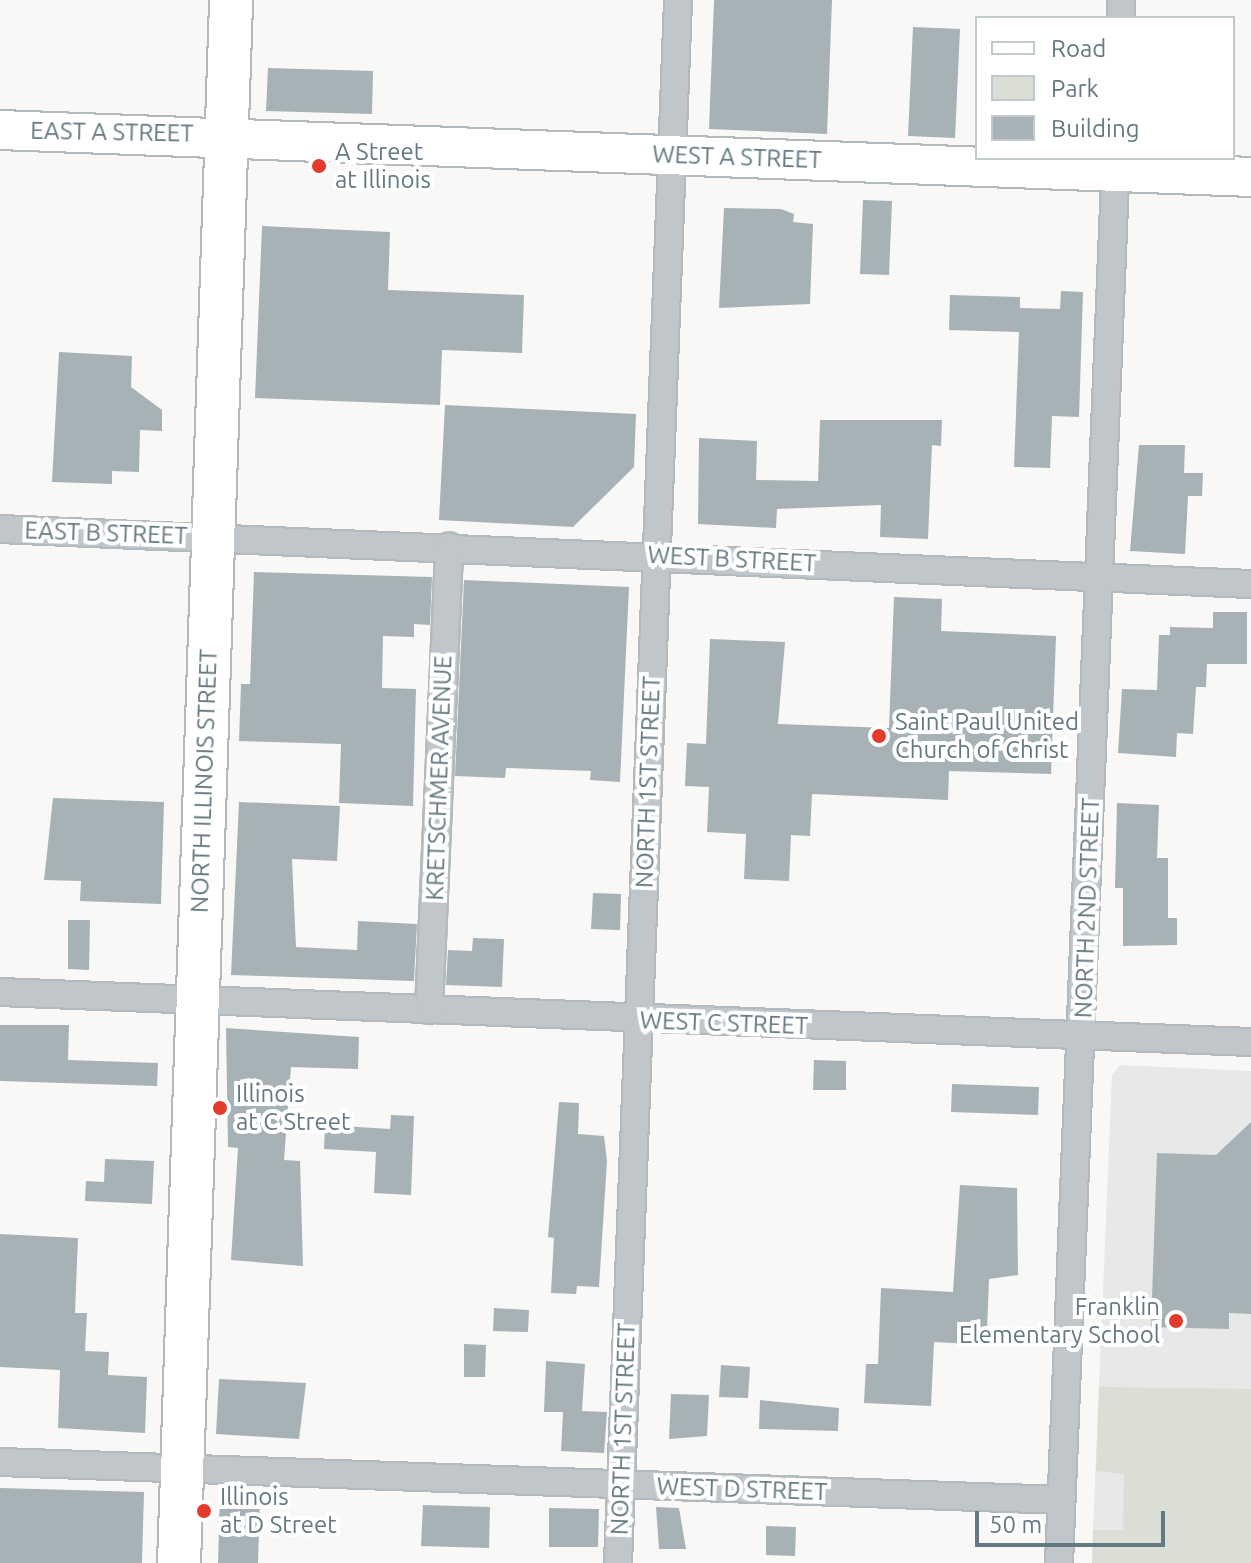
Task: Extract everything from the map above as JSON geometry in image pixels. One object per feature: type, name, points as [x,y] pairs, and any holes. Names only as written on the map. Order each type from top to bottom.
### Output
[{"type":"main road","name":"NORTH ILLINOIS STREET","points":[[179,1563],[224,134],[231,0]]},
{"type":"main road","name":"EAST A STREET","points":[[0,130],[224,134]]},
{"type":"main road","name":"WEST A STREET","points":[[224,134],[671,155],[1116,165],[1251,177]]},
{"type":"street","name":"NORTH 1ST STREET","points":[[618,1563],[678,0]]},
{"type":"street","name":"NORTH 2ND STREET","points":[[1059,1563],[1083,1036],[1096,577],[1116,165]]},
{"type":"street","name":"EAST B STREET","points":[[0,529],[212,537]]},
{"type":"street","name":"WEST B STREET","points":[[212,537],[1251,584]]},
{"type":"street","name":"KRETSCHMER AVENUE","points":[[429,1010],[449,546]]},
{"type":"street","name":"WEST C STREET","points":[[0,992],[198,998],[640,1021],[1251,1042]]},
{"type":"street","name":"WEST D STREET","points":[[0,1462],[1061,1500]]},
{"type":"shaded area","name":"Franklin Elementary School","points":[[1120,1065],[1251,1071],[1251,1540],[1237,1531],[1093,1530],[1112,1075]]},
{"type":"green space","points":[[1099,1387],[1251,1389],[1251,1563],[1092,1563],[1093,1530],[1123,1530],[1124,1474],[1096,1471]]},
{"type":"building","points":[[714,0],[832,0],[827,134],[709,129]]},
{"type":"building","points":[[913,27],[960,29],[955,138],[908,136]]},
{"type":"building","points":[[268,68],[373,71],[372,114],[266,111]]},
{"type":"building","points":[[863,200],[892,201],[889,275],[860,274]]},
{"type":"building","points":[[724,208],[781,209],[794,214],[793,222],[813,224],[810,304],[719,308]]},
{"type":"building","points":[[262,226],[390,232],[388,290],[524,295],[522,353],[442,350],[440,405],[255,398]]},
{"type":"building","points":[[1061,291],[1083,292],[1079,417],[1052,416],[1050,468],[1014,467],[1019,332],[949,330],[950,295],[1020,297],[1020,308],[1060,309]]},
{"type":"building","points":[[59,352],[132,356],[131,387],[162,410],[162,431],[140,430],[139,472],[112,471],[112,484],[52,482]]},
{"type":"building","points":[[445,405],[636,414],[634,467],[573,527],[439,520]]},
{"type":"building","points":[[820,420],[942,420],[941,446],[932,445],[928,539],[880,537],[881,505],[777,509],[776,528],[698,524],[699,438],[757,441],[756,480],[818,481]]},
{"type":"building","points":[[1139,445],[1185,445],[1184,473],[1203,473],[1202,496],[1188,496],[1185,554],[1130,551]]},
{"type":"building","points":[[254,572],[432,577],[430,625],[414,624],[414,637],[383,636],[382,688],[416,689],[413,806],[339,803],[341,744],[239,741],[241,684],[250,684]]},
{"type":"building","points":[[464,580],[629,587],[620,782],[590,780],[591,771],[506,768],[505,778],[455,776]]},
{"type":"building","name":"Saint Paul United Church of Christ","points":[[894,597],[942,599],[941,631],[1056,636],[1051,774],[949,771],[948,800],[812,794],[810,836],[791,835],[789,881],[744,879],[746,834],[707,832],[709,787],[685,786],[687,743],[706,744],[710,639],[785,642],[778,724],[889,728]]},
{"type":"building","points":[[1213,612],[1247,612],[1247,664],[1207,664],[1206,687],[1196,687],[1193,734],[1177,733],[1176,757],[1118,753],[1122,689],[1157,690],[1159,635],[1170,635],[1170,627],[1213,628]]},
{"type":"building","points":[[53,798],[164,802],[161,904],[80,901],[81,881],[44,880]]},
{"type":"building","points":[[239,802],[340,806],[337,861],[292,859],[296,947],[357,950],[358,921],[417,924],[414,981],[231,975]]},
{"type":"building","points":[[1117,803],[1159,805],[1157,858],[1168,858],[1168,918],[1177,918],[1177,945],[1123,946],[1123,888],[1115,888]]},
{"type":"building","points":[[593,893],[621,894],[620,930],[591,929]]},
{"type":"building","points":[[68,920],[90,920],[89,970],[68,969]]},
{"type":"building","points":[[473,938],[504,939],[502,987],[446,985],[448,950],[472,951]]},
{"type":"building","points":[[0,1025],[69,1025],[68,1060],[158,1063],[157,1086],[0,1081]]},
{"type":"building","points":[[226,1028],[359,1037],[358,1069],[291,1067],[284,1160],[300,1161],[303,1266],[231,1260],[238,1148],[228,1147]]},
{"type":"building","points":[[814,1060],[846,1061],[846,1090],[813,1090]]},
{"type":"building","points":[[952,1084],[1039,1087],[1038,1115],[951,1112]]},
{"type":"building","points":[[559,1102],[579,1103],[578,1134],[604,1136],[607,1161],[599,1287],[577,1286],[576,1294],[551,1293],[554,1238],[548,1237]]},
{"type":"building","points":[[391,1115],[414,1116],[411,1195],[374,1193],[376,1152],[324,1149],[325,1125],[390,1129]]},
{"type":"building","points":[[1251,1122],[1251,1314],[1229,1313],[1229,1329],[1151,1327],[1157,1153],[1216,1155]]},
{"type":"building","points":[[105,1159],[154,1161],[152,1204],[85,1201],[86,1181],[104,1182]]},
{"type":"building","points":[[960,1185],[1017,1188],[1018,1275],[989,1279],[987,1331],[970,1331],[970,1344],[934,1342],[931,1406],[864,1403],[866,1364],[878,1364],[881,1288],[953,1292]]},
{"type":"building","points":[[0,1234],[78,1238],[75,1313],[87,1313],[85,1351],[109,1352],[108,1375],[147,1377],[145,1433],[58,1428],[60,1370],[0,1367]]},
{"type":"building","points":[[494,1308],[529,1310],[528,1332],[493,1331]]},
{"type":"building","points":[[464,1344],[486,1345],[485,1377],[464,1377]]},
{"type":"building","points":[[546,1361],[585,1364],[582,1411],[607,1412],[604,1453],[561,1451],[563,1412],[544,1412]]},
{"type":"building","points":[[721,1365],[750,1367],[748,1398],[719,1397]]},
{"type":"building","points":[[219,1379],[306,1383],[299,1439],[216,1434]]},
{"type":"building","points":[[671,1394],[709,1395],[707,1436],[669,1439]]},
{"type":"building","points":[[760,1400],[839,1408],[838,1431],[759,1429]]},
{"type":"building","points":[[0,1488],[144,1492],[142,1563],[0,1563]]},
{"type":"building","points":[[220,1496],[260,1497],[258,1563],[218,1563]]},
{"type":"building","points":[[423,1505],[490,1507],[489,1548],[421,1546]]},
{"type":"building","points":[[656,1507],[679,1508],[686,1549],[659,1549]]},
{"type":"building","points":[[549,1508],[599,1509],[598,1547],[549,1547]]},
{"type":"building","points":[[766,1526],[796,1527],[795,1556],[766,1555]]},
{"type":"place","name":"A Street at Illinois","points":[[319,166]]},
{"type":"place","name":"Saint Paul United Church of Christ","points":[[879,736]]},
{"type":"place","name":"Illinois at C Street","points":[[220,1108]]},
{"type":"place","name":"Franklin Elementary School","points":[[1176,1321]]},
{"type":"place","name":"Illinois at D Street","points":[[204,1511]]}]
